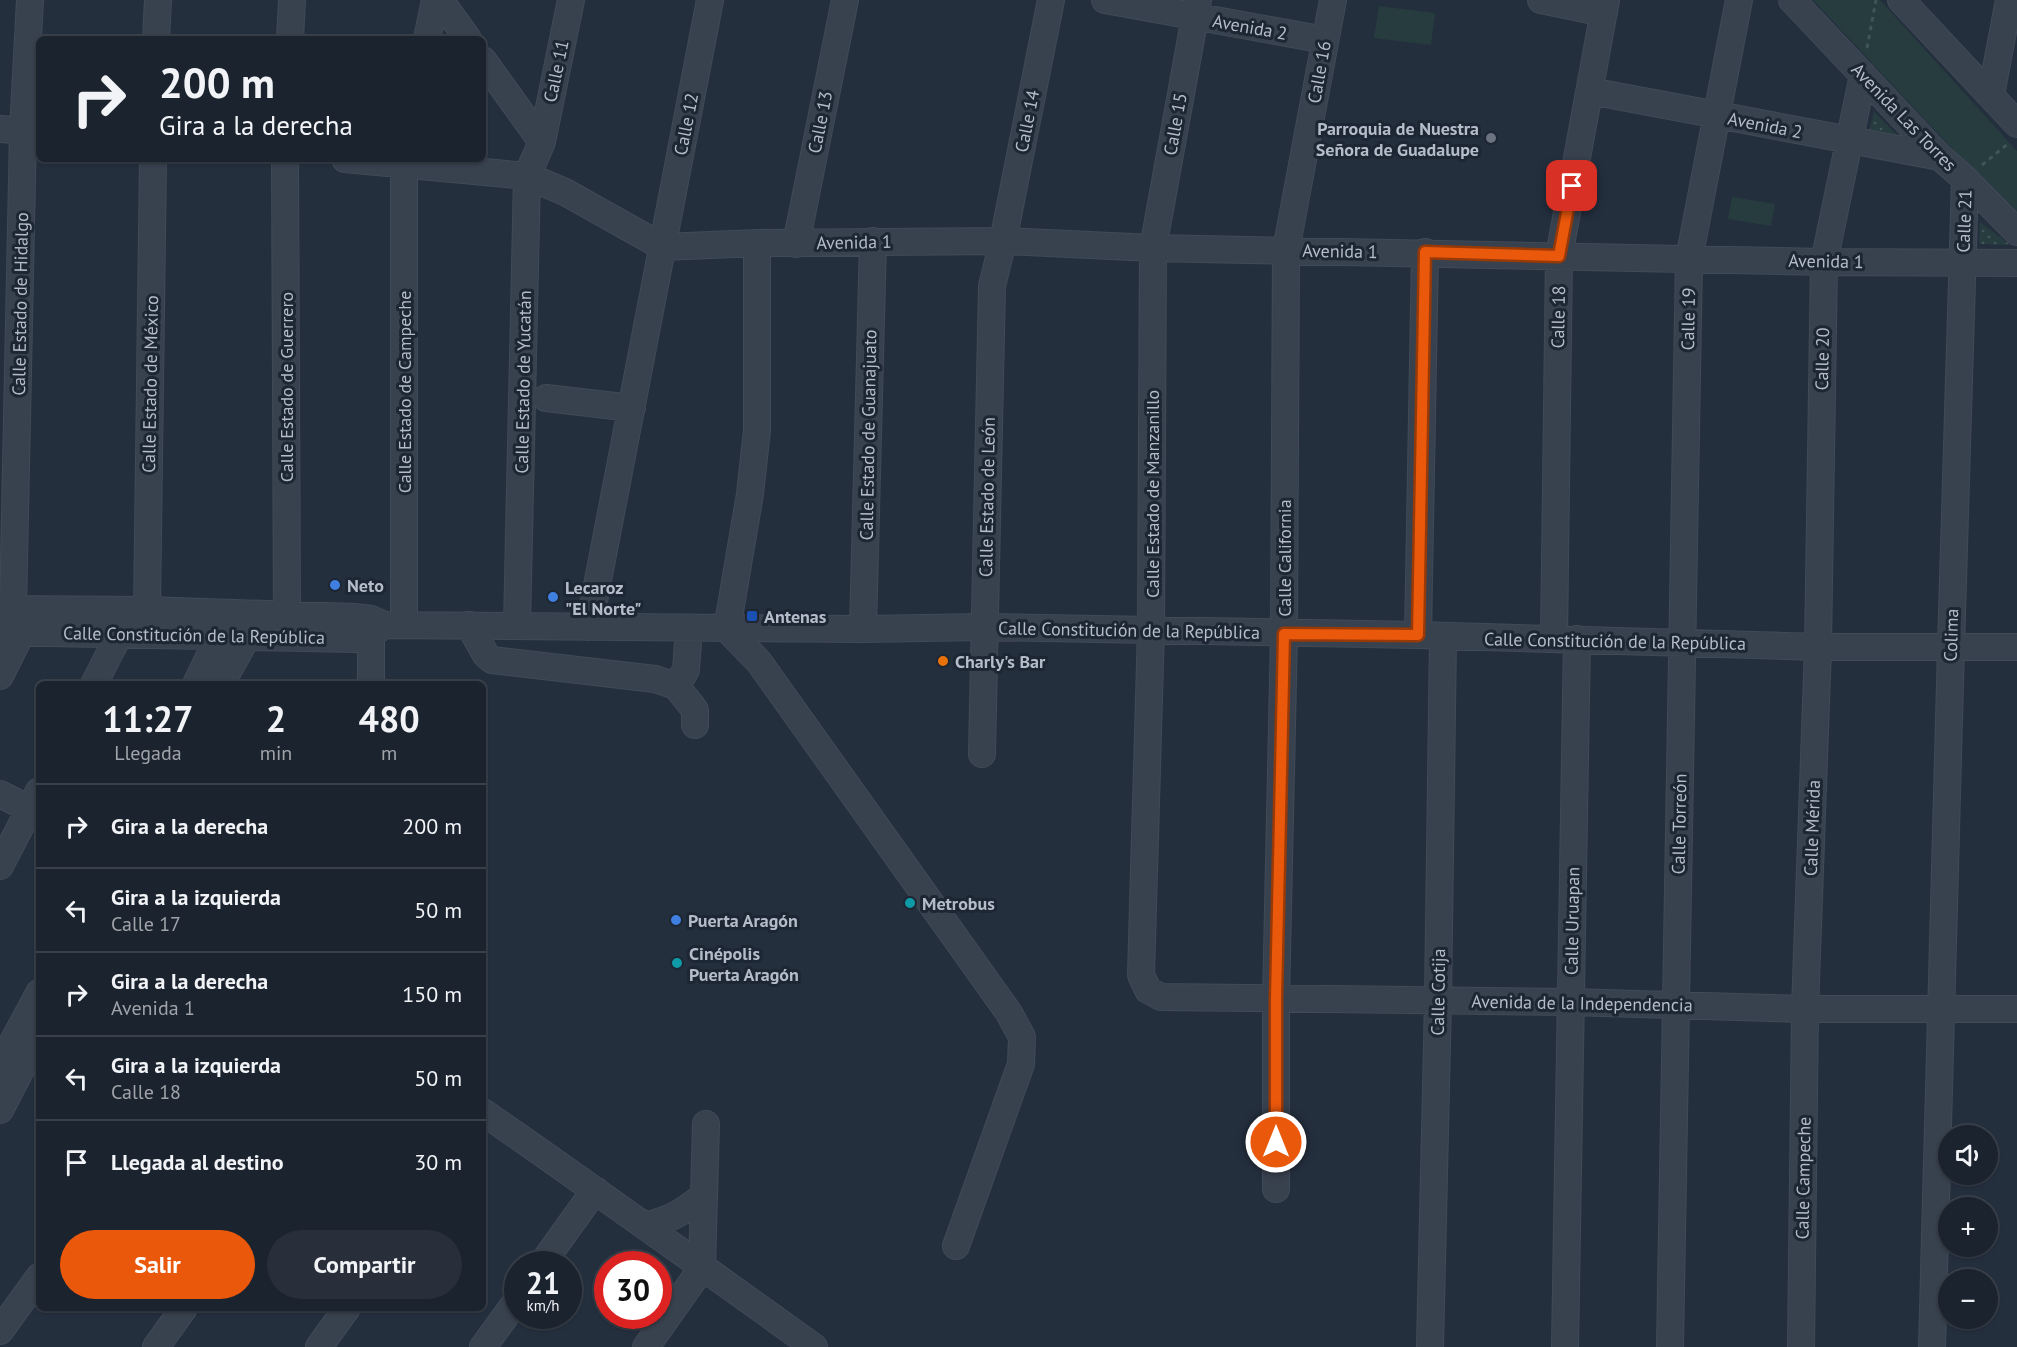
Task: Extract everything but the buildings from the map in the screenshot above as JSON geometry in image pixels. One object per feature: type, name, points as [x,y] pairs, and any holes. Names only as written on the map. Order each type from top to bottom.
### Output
[{"type":"street","name":"Calle Estado de Hidalgo","points":[[9,620],[21,131],[30,0]]},
{"type":"street","points":[[156,36],[158,0]]},
{"type":"street","points":[[290,36],[292,0]]},
{"type":"street","points":[[428,36],[435,0]]},
{"type":"street","points":[[440,0],[466,36]]},
{"type":"street","name":"Calle 11","points":[[542,142],[571,0]]},
{"type":"street","name":"Calle 12","points":[[663,248],[710,0]]},
{"type":"street","name":"Calle 13","points":[[796,244],[845,0]]},
{"type":"street","name":"Calle 14","points":[[1003,241],[1051,0]]},
{"type":"street","name":"Avenida 2","points":[[1105,0],[1197,8],[1325,40]]},
{"type":"street","name":"Calle 16","points":[[1287,250],[1333,0]]},
{"type":"street","points":[[1541,0],[1605,6]]},
{"type":"street","name":"Calle 19","points":[[1682,642],[1689,259],[1739,0]]},
{"type":"street","name":"Avenida Las Torres","points":[[1792,0],[1941,157],[2017,232]]},
{"type":"street","points":[[1901,0],[2017,124]]},
{"type":"street","points":[[1991,95],[2009,0]]},
{"type":"street","name":"Calle 18","points":[[1566,639],[1559,256],[1605,6]]},
{"type":"street","name":"Calle 15","points":[[1153,248],[1197,8]]},
{"type":"street","points":[[486,64],[542,142]]},
{"type":"street","name":"Calle 20","points":[[1818,647],[1824,262],[1863,75]]},
{"type":"street","name":"Avenida 2","points":[[1590,92],[1941,157]]},
{"type":"street","name":"Calle Estado de Yucatán","points":[[517,626],[527,176],[542,142]]},
{"type":"street","name":"Calle Estado de México","points":[[147,610],[153,162]]},
{"type":"street","name":"Calle Estado de Guerrero","points":[[285,162],[287,615]]},
{"type":"street","points":[[404,162],[527,176],[565,192],[663,248],[589,627]]},
{"type":"street","name":"Calle Estado de Campeche","points":[[372,681],[382,625],[404,162]]},
{"type":"street","name":"Calle 21","points":[[1962,263],[1965,179]]},
{"type":"street","name":"Calle Estado de Guanajuato","points":[[863,629],[873,241]]},
{"type":"street","name":"Avenida 1","points":[[663,248],[757,243],[1003,241],[1153,248],[1824,262],[2017,263]]},
{"type":"street","name":"Calle Estado de León","points":[[982,753],[992,286],[1003,241]]},
{"type":"street","points":[[757,243],[757,430],[750,494],[727,629],[759,662],[1008,1013],[1022,1037],[1022,1064],[956,1246]]},
{"type":"street","name":"Calle Estado de Manzanillo","points":[[1148,990],[1141,975],[1151,629],[1153,248]]},
{"type":"street","name":"Calle California","points":[[1276,1189],[1276,999],[1284,634],[1287,250]]},
{"type":"street","points":[[1418,635],[1425,252]]},
{"type":"street","name":"Colima","points":[[1932,1347],[1962,263]]},
{"type":"street","points":[[546,398],[632,408]]},
{"type":"street","name":"Calle Constitución de la República","points":[[9,620],[147,610],[220,625]]},
{"type":"street","name":"Calle Constitución de la República","points":[[248,626],[287,615],[382,625],[727,629],[984,627],[1151,629],[1818,647],[2017,647]]},
{"type":"street","points":[[0,676],[9,620]]},
{"type":"street","name":"Calle Constitución de la República","points":[[9,620],[120,633],[220,625],[248,626],[355,639],[382,625]]},
{"type":"street","points":[[197,681],[220,625]]},
{"type":"street","points":[[469,625],[486,655],[492,660],[655,679],[676,686],[695,710],[695,725]]},
{"type":"street","points":[[222,681],[248,626]]},
{"type":"street","points":[[676,686],[686,670],[689,628]]},
{"type":"street","points":[[96,681],[120,633]]},
{"type":"street","name":"Calle Cotija","points":[[1430,1347],[1443,637]]},
{"type":"street","name":"Calle Uruapan","points":[[1565,1347],[1570,1002],[1566,639]]},
{"type":"street","name":"Calle Torreón","points":[[1676,1005],[1682,642]]},
{"type":"street","name":"Calle Mérida","points":[[1805,1009],[1818,647]]},
{"type":"street","points":[[0,794],[36,805],[0,866]]},
{"type":"street","name":"Avenida de la Independencia","points":[[1148,990],[1161,996],[1276,999],[1570,1002],[1805,1009],[2017,1009]]},
{"type":"street","points":[[0,1110],[6,1071],[36,1000]]},
{"type":"street","points":[[1670,1347],[1676,1005]]},
{"type":"street","name":"Calle Campeche","points":[[1801,1347],[1805,1009]]},
{"type":"street","points":[[6,1071],[36,1038]]},
{"type":"street","points":[[486,1116],[647,1226],[809,1346]]},
{"type":"street","points":[[646,1347],[702,1268],[706,1124]]},
{"type":"street","points":[[551,1251],[595,1190]]},
{"type":"street","points":[[647,1226],[668,1220],[686,1211],[703,1196]]},
{"type":"street","points":[[0,1331],[36,1281]]},
{"type":"street","points":[[156,1347],[182,1311]]},
{"type":"street","points":[[319,1347],[345,1311]]},
{"type":"street","points":[[483,1347],[504,1318]]},
{"type":"path","points":[[1863,75],[1876,0]]},
{"type":"path","points":[[1965,179],[2017,136]]},
{"type":"green space","points":[[1813,0],[1880,0],[2017,151],[2017,218]]},
{"type":"green space","points":[[1379,6],[1435,13],[1431,45],[1374,38]]},
{"type":"green space","points":[[1874,112],[1900,138],[1869,132]]},
{"type":"green space","points":[[1732,197],[1775,204],[1771,226],[1728,219]]},
{"type":"green space","points":[[1980,222],[2010,245],[1979,244]]},
{"type":"place","name":"Parroquia de Nuestra Señora de Guadalupe","points":[[1491,138]]},
{"type":"place","name":"Neto","points":[[335,585]]},
{"type":"place","name":"Lecaroz \"El Norte\"","points":[[553,597]]},
{"type":"place","name":"Antenas","points":[[752,616]]},
{"type":"place","name":"Charly's Bar","points":[[943,661]]},
{"type":"place","name":"Metrobus","points":[[910,903]]},
{"type":"place","name":"Puerta Aragón","points":[[676,920]]},
{"type":"place","name":"Cinépolis Puerta Aragón","points":[[677,963]]},
{"type":"route","points":[[1276,1142],[1276,999],[1284,634],[1418,635],[1425,252],[1559,256],[1572,186]]}]
